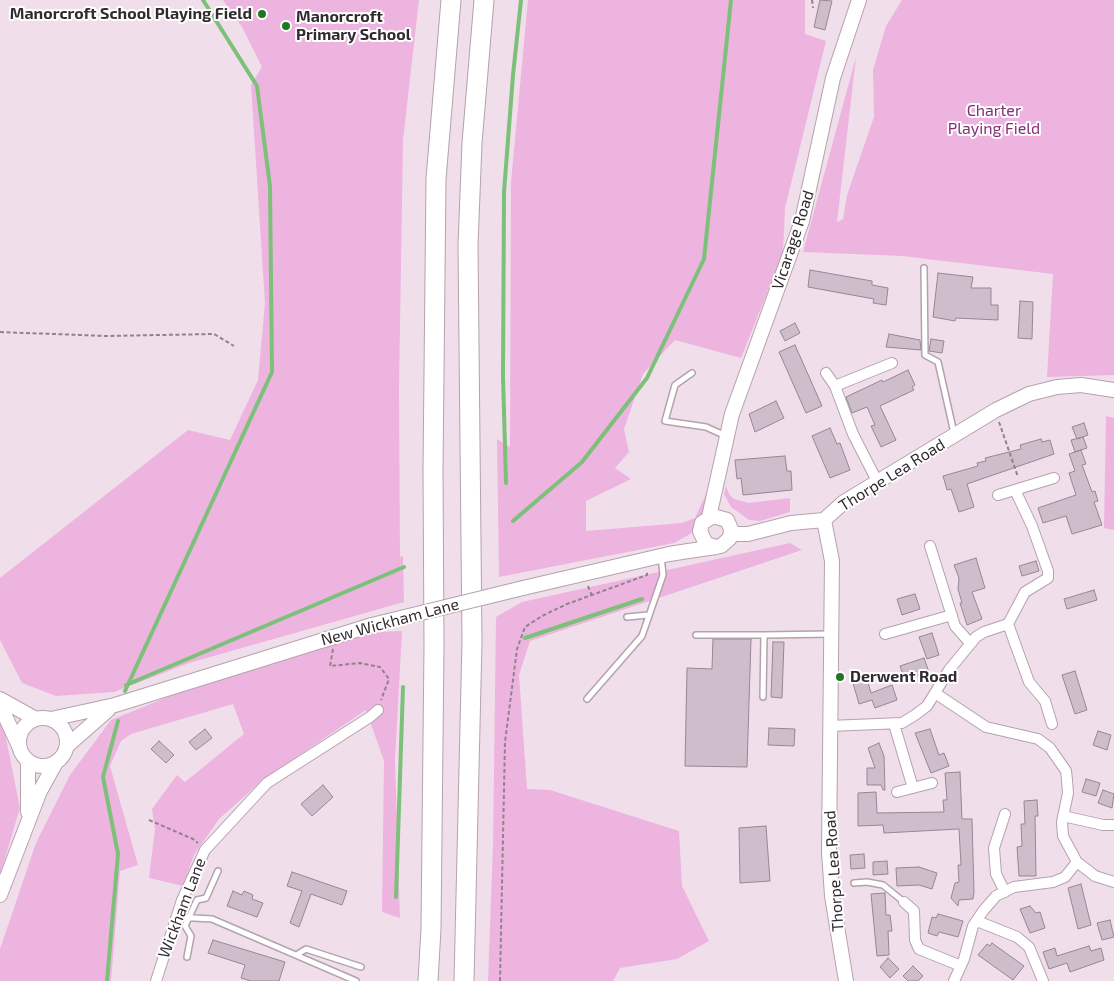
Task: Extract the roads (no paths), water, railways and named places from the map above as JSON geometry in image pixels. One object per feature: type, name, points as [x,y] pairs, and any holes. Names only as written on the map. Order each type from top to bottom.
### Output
[{"type":"highway","points":[[428,981],[431,930],[434,646],[433,469],[436,178],[451,0]]},
{"type":"highway","points":[[464,981],[472,641],[468,245],[472,143],[484,0]]},
{"type":"main road","name":"Vicarage Road","points":[[716,517],[717,478],[727,436],[749,366],[802,221],[833,78],[849,23],[859,0]]},
{"type":"main road","name":"Thorpe Lea Road","points":[[846,981],[832,896],[829,852],[832,561],[824,520],[844,502],[996,410],[1029,394],[1058,386],[1080,385],[1114,390]]},
{"type":"main road","points":[[716,517],[730,524],[731,534],[728,542],[716,547],[706,544],[700,536],[700,527],[716,517]]},
{"type":"main road","points":[[731,534],[748,534],[790,523],[824,520]]},
{"type":"main road","name":"New Wickham Lane","points":[[665,555],[700,536]]},
{"type":"main road","name":"New Wickham Lane","points":[[51,719],[115,705],[372,625],[665,555],[716,547]]},
{"type":"main road","points":[[0,699],[36,719],[51,719],[64,729],[68,745],[65,753],[55,764],[26,825],[0,895]]},
{"type":"main road","points":[[0,705],[28,762],[26,825]]},
{"type":"main road","name":"New Wickham Lane","points":[[68,745],[115,705]]},
{"type":"main road","points":[[19,746],[21,732],[24,727],[36,719]]},
{"type":"main road","points":[[28,762],[40,767],[55,764]]},
{"type":"street","points":[[835,386],[892,363]]},
{"type":"street","points":[[826,373],[835,386],[853,434],[878,483]]},
{"type":"street","points":[[998,495],[1054,478]]},
{"type":"street","points":[[829,726],[902,723],[915,715],[927,706],[970,643],[984,632],[1008,624],[1025,592],[1048,578],[1048,571],[1019,489]]},
{"type":"street","points":[[930,546],[955,626],[970,643]]},
{"type":"street","points":[[885,634],[952,615]]},
{"type":"street","points":[[1008,624],[1029,682],[1045,701],[1052,724]]},
{"type":"street","points":[[935,693],[986,727],[1038,739],[1050,748],[1066,771],[1068,793],[1063,816],[1063,836],[1077,862],[1095,876],[1114,882]]},
{"type":"street","name":"Wickham Lane","points":[[156,981],[177,916],[205,850],[267,783],[378,710]]},
{"type":"street","points":[[894,724],[913,788]]},
{"type":"street","points":[[898,792],[932,783]]},
{"type":"street","points":[[1005,814],[994,848],[996,874],[1005,892]]},
{"type":"street","points":[[1063,816],[1103,825],[1114,825]]},
{"type":"street","points":[[954,981],[961,966],[969,936],[977,921],[996,896],[1014,887],[1053,882],[1065,877],[1077,862]]},
{"type":"street","points":[[904,902],[914,911],[914,940],[919,948],[961,966]]},
{"type":"street","points":[[977,921],[1017,937],[1029,947],[1043,981]]},
{"type":"lane","points":[[924,268],[925,355],[938,362],[955,436]]},
{"type":"lane","points":[[692,372],[675,385],[665,421],[706,427],[727,436]]},
{"type":"lane","points":[[587,699],[642,636],[663,575],[665,555]]},
{"type":"lane","points":[[628,617],[648,615]]},
{"type":"lane","points":[[696,635],[831,634]]},
{"type":"lane","points":[[763,697],[764,635]]},
{"type":"lane","points":[[187,957],[191,936],[185,926],[197,900],[206,898],[218,871]]},
{"type":"lane","points":[[854,883],[867,882],[884,885],[904,902]]},
{"type":"lane","points":[[177,916],[212,919],[298,954],[314,965],[356,981]]},
{"type":"lane","points":[[298,954],[306,949],[362,967]]},
{"type":"waterway","points":[[125,691],[272,372],[270,186],[257,86],[203,0]]},
{"type":"waterway","points":[[506,483],[503,377],[504,192],[521,0]]},
{"type":"waterway","points":[[513,521],[582,462],[647,378],[704,259],[731,0]]},
{"type":"waterway","points":[[126,685],[404,567]]},
{"type":"waterway","points":[[525,638],[642,599]]},
{"type":"waterway","points":[[396,897],[403,687]]},
{"type":"waterway","points":[[107,981],[118,854],[103,777],[118,721]]},
{"type":"place","name":"Manorcroft School Playing Field","points":[[262,14]]},
{"type":"place","name":"Manorcroft Primary School","points":[[286,26]]},
{"type":"place","name":"Derwent Road","points":[[840,677]]},
{"type":"park label","name":"Charter Playing Field","points":[[994,120]]}]
